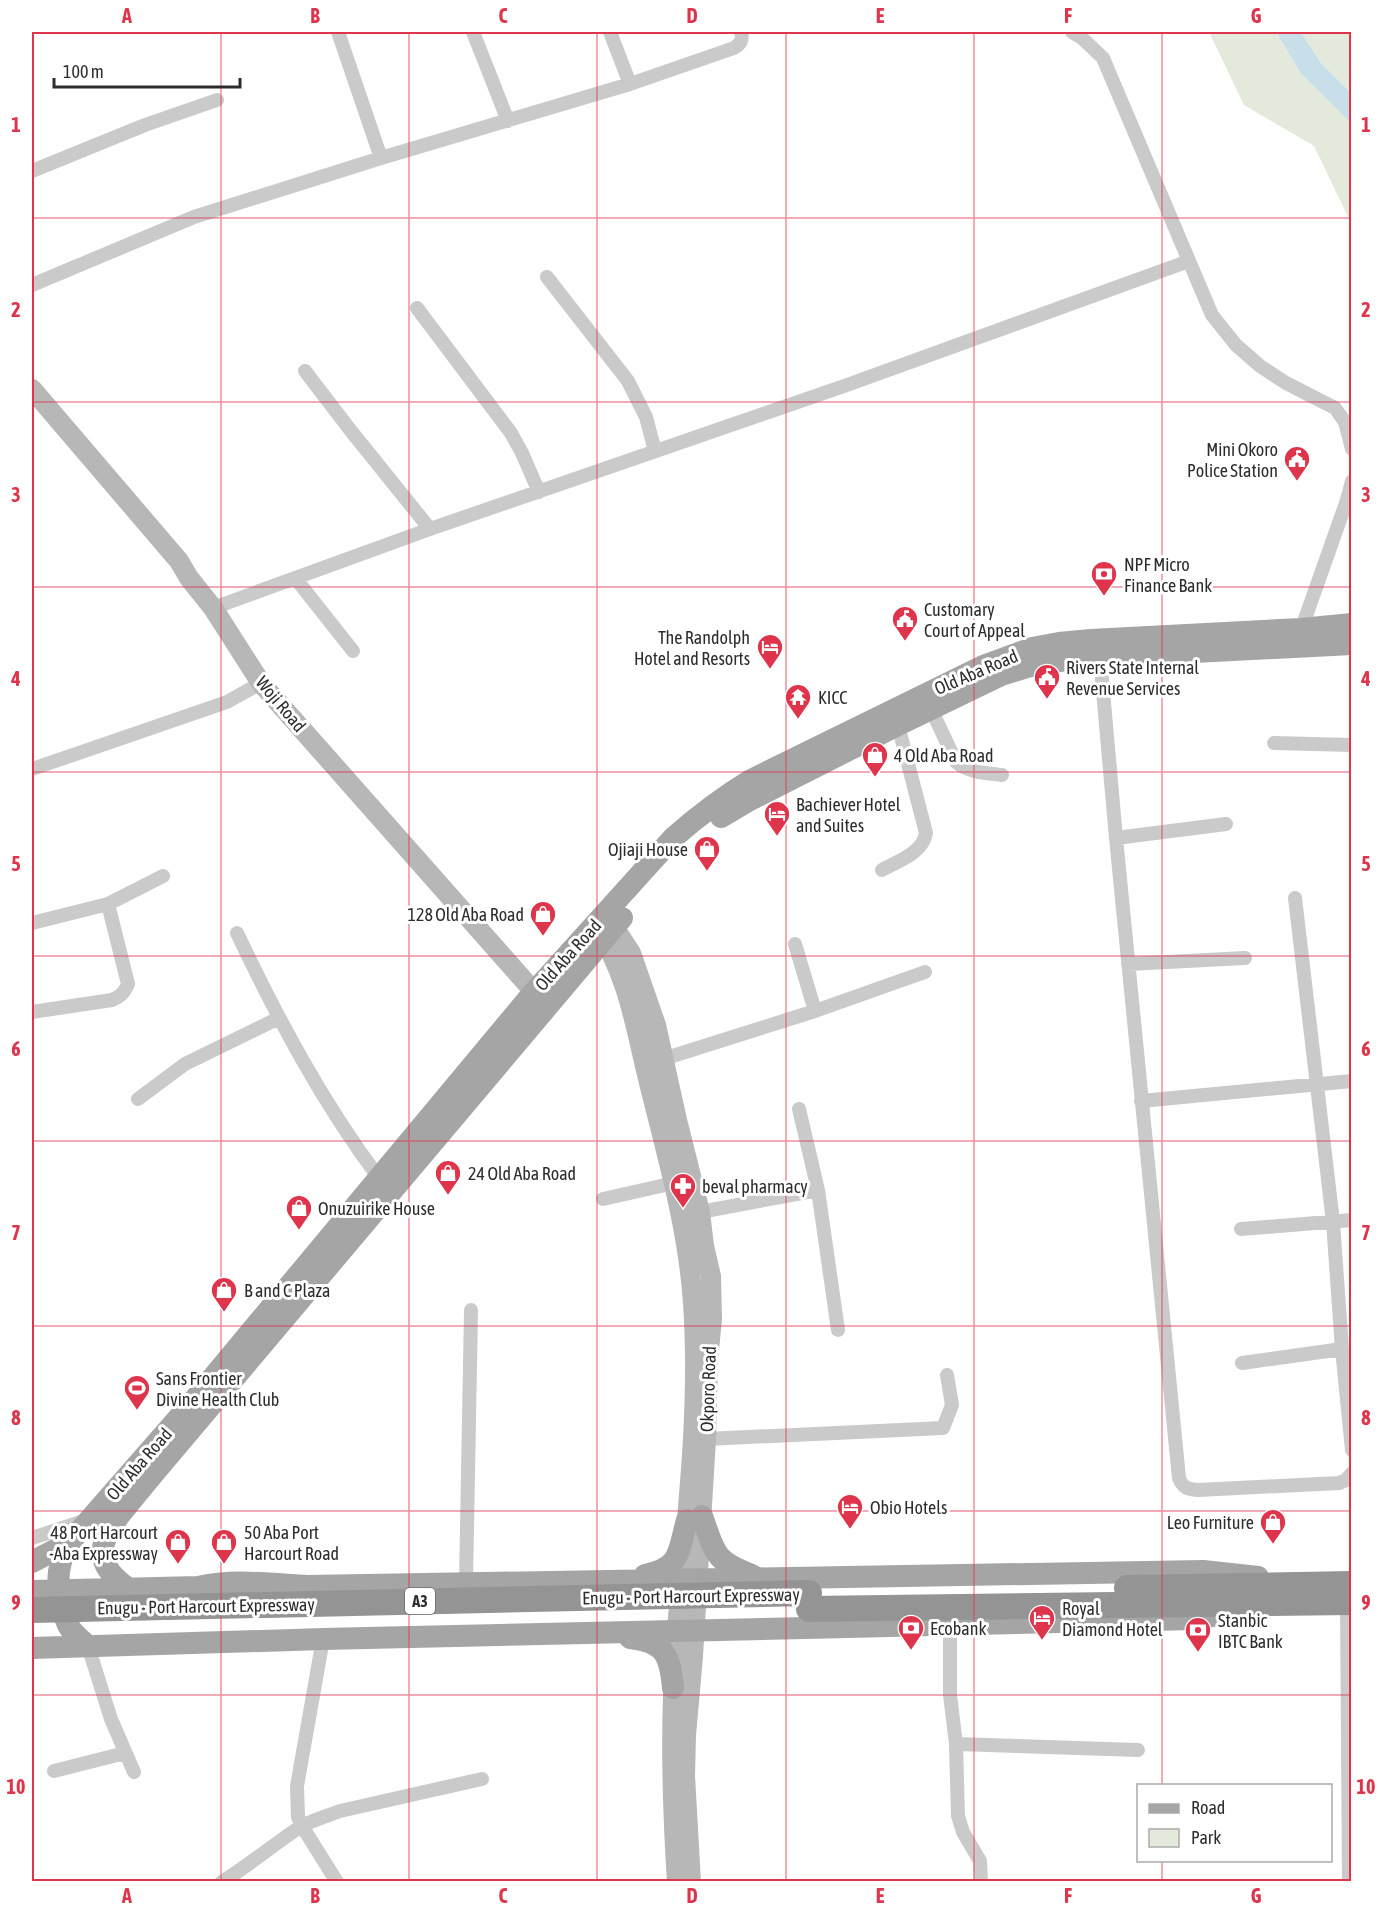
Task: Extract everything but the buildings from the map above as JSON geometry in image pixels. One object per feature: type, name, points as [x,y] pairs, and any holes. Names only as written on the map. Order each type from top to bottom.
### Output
[{"type":"highway","name":"Enugu - Port Harcourt Expressway","points":[[32,1627],[1322,1584],[1350,1596]]},
{"type":"highway","name":"Enugu - Port Harcourt Expressway","points":[[32,1610],[809,1601],[1299,1603],[1350,1596]]},
{"type":"main road","name":"Woji Road","points":[[32,389],[179,561],[189,578],[213,608],[261,683],[540,1000]]},
{"type":"main road","name":"Old Aba Road","points":[[88,1646],[69,1627],[58,1589],[62,1556],[70,1542],[189,1406],[379,1178],[604,928],[713,822],[748,801],[898,725],[1018,669],[1050,662],[1299,638],[1352,624]]},
{"type":"main road","name":"Old Aba Road","points":[[604,928],[673,838],[723,797],[751,780],[983,666],[1032,648],[1059,643],[1299,638],[1352,644]]},
{"type":"main road","name":"Okporo Road","points":[[604,928],[631,953],[656,1025],[676,1120],[700,1212],[712,1290],[706,1439],[694,1518],[686,1630],[685,1776],[691,1881]]},
{"type":"main road","name":"Okporo Road","points":[[604,928],[632,1014],[674,1183],[688,1252],[694,1316],[692,1438],[694,1518]]},
{"type":"main road","name":"Old Aba Road","points":[[129,1589],[109,1572],[103,1561],[101,1551],[110,1527],[540,1000]]},
{"type":"main road","points":[[694,1518],[726,1564],[762,1578]]},
{"type":"main road","points":[[617,1580],[668,1568],[674,1562],[694,1518]]},
{"type":"main road","points":[[32,1562],[70,1542]]},
{"type":"main road","points":[[198,1587],[214,1583],[308,1586],[1203,1570],[1322,1584]]},
{"type":"main road","points":[[32,1591],[198,1587],[236,1594],[249,1603],[252,1619],[246,1633],[235,1641]]},
{"type":"main road","points":[[32,1648],[593,1632],[1195,1619],[1299,1603]]},
{"type":"main road","name":"Okporo Road","points":[[677,1881],[671,1777],[673,1688],[686,1630]]},
{"type":"main road","points":[[593,1632],[636,1638],[657,1644],[665,1652],[671,1666],[673,1688]]},
{"type":"street","points":[[338,32],[381,158]]},
{"type":"street","points":[[473,32],[508,121]]},
{"type":"street","points":[[610,32],[630,84]]},
{"type":"street","points":[[32,285],[194,218],[381,158],[630,84],[734,48],[740,45],[741,32]]},
{"type":"street","points":[[1072,32],[1103,57],[1212,315],[1236,345],[1260,366],[1286,383],[1335,408],[1344,422],[1352,449]]},
{"type":"street","points":[[32,171],[144,124],[218,100]]},
{"type":"street","points":[[213,608],[430,529],[847,386],[1189,261]]},
{"type":"street","points":[[547,277],[628,381],[646,417],[655,451]]},
{"type":"street","points":[[417,308],[511,433],[539,492]]},
{"type":"street","points":[[305,371],[430,529]]},
{"type":"street","points":[[1299,638],[1352,481]]},
{"type":"street","points":[[296,579],[353,651]]},
{"type":"street","points":[[1100,657],[1179,1478],[1182,1485],[1188,1489],[1198,1490],[1339,1483],[1346,1480],[1352,1473]]},
{"type":"street","points":[[32,769],[227,702],[261,683]]},
{"type":"street","points":[[931,709],[956,762],[971,771],[1002,776]]},
{"type":"street","points":[[882,870],[920,848],[925,841],[926,833],[898,725]]},
{"type":"street","points":[[1274,743],[1352,745]]},
{"type":"street","points":[[1116,838],[1226,824]]},
{"type":"street","points":[[32,923],[108,904],[163,876]]},
{"type":"street","points":[[1295,898],[1333,1222],[1351,1443]]},
{"type":"street","points":[[32,1012],[112,1000],[121,996],[125,991],[128,984],[108,904]]},
{"type":"street","points":[[237,933],[279,1018],[327,1103],[353,1144],[379,1178]]},
{"type":"street","points":[[795,944],[815,1011]]},
{"type":"street","points":[[1128,964],[1245,958]]},
{"type":"street","points":[[663,1059],[815,1011],[925,972]]},
{"type":"street","points":[[138,1099],[185,1064],[279,1018]]},
{"type":"street","points":[[1142,1101],[1352,1081]]},
{"type":"street","points":[[799,1109],[818,1190],[838,1330]]},
{"type":"street","points":[[603,1199],[674,1183]]},
{"type":"street","points":[[700,1212],[818,1190]]},
{"type":"street","points":[[1241,1229],[1352,1220]]},
{"type":"street","points":[[466,1583],[471,1310]]},
{"type":"street","points":[[1242,1363],[1342,1349]]},
{"type":"street","points":[[706,1439],[944,1428],[952,1405],[947,1376]]},
{"type":"street","points":[[32,1538],[90,1519]]},
{"type":"street","points":[[1349,1881],[1350,1596]]},
{"type":"street","points":[[950,1624],[950,1695],[956,1744],[958,1816],[963,1832],[980,1861],[981,1881]]},
{"type":"street","points":[[323,1639],[297,1786],[298,1817],[337,1881]]},
{"type":"street","points":[[88,1646],[111,1719],[134,1772]]},
{"type":"street","points":[[956,1744],[1138,1750]]},
{"type":"street","points":[[54,1771],[125,1753]]},
{"type":"street","points":[[222,1881],[247,1866],[302,1826],[340,1811],[482,1779]]},
{"type":"green space","points":[[1209,32],[1276,32],[1301,74],[1351,123],[1351,223],[1314,146],[1244,105]]},
{"type":"green space","points":[[1301,32],[1351,32],[1351,93],[1321,63]]},
{"type":"water","points":[[1276,32],[1301,32],[1321,63],[1351,93],[1351,123],[1301,74]]},
{"type":"place","name":"Mini Okoro Police Station","points":[[1297,482]]},
{"type":"place","name":"NPF Micro Finance Bank","points":[[1104,597]]},
{"type":"place","name":"Customary Court of Appeal","points":[[905,642]]},
{"type":"place","name":"The Randolph Hotel and Resorts","points":[[770,670]]},
{"type":"place","name":"Rivers State Internal Revenue Services","points":[[1047,700]]},
{"type":"place","name":"KICC","points":[[798,720]]},
{"type":"place","name":"4 Old Aba Road","points":[[875,778]]},
{"type":"place","name":"Bachiever Hotel and Suites","points":[[777,837]]},
{"type":"place","name":"Ojiaji House","points":[[707,872]]},
{"type":"place","name":"128 Old Aba Road","points":[[543,937]]},
{"type":"place","name":"24 Old Aba Road","points":[[448,1196]]},
{"type":"place","name":"beval pharmacy","points":[[683,1209]]},
{"type":"place","name":"Onuzuirike House","points":[[299,1231]]},
{"type":"place","name":"B and C Plaza","points":[[224,1313]]},
{"type":"place","name":"Sans Frontier Divine Health Club","points":[[137,1411]]},
{"type":"place","name":"Obio Hotels","points":[[850,1530]]},
{"type":"place","name":"Leo Furniture","points":[[1273,1545]]},
{"type":"place","name":"48 Port Harcourt -Aba Expressway","points":[[178,1565]]},
{"type":"place","name":"50 Aba Port Harcourt Road","points":[[224,1565]]},
{"type":"place","name":"Royal Diamond Hotel","points":[[1042,1641]]},
{"type":"place","name":"Ecobank","points":[[911,1651]]},
{"type":"place","name":"Stanbic IBTC Bank","points":[[1198,1653]]}]
